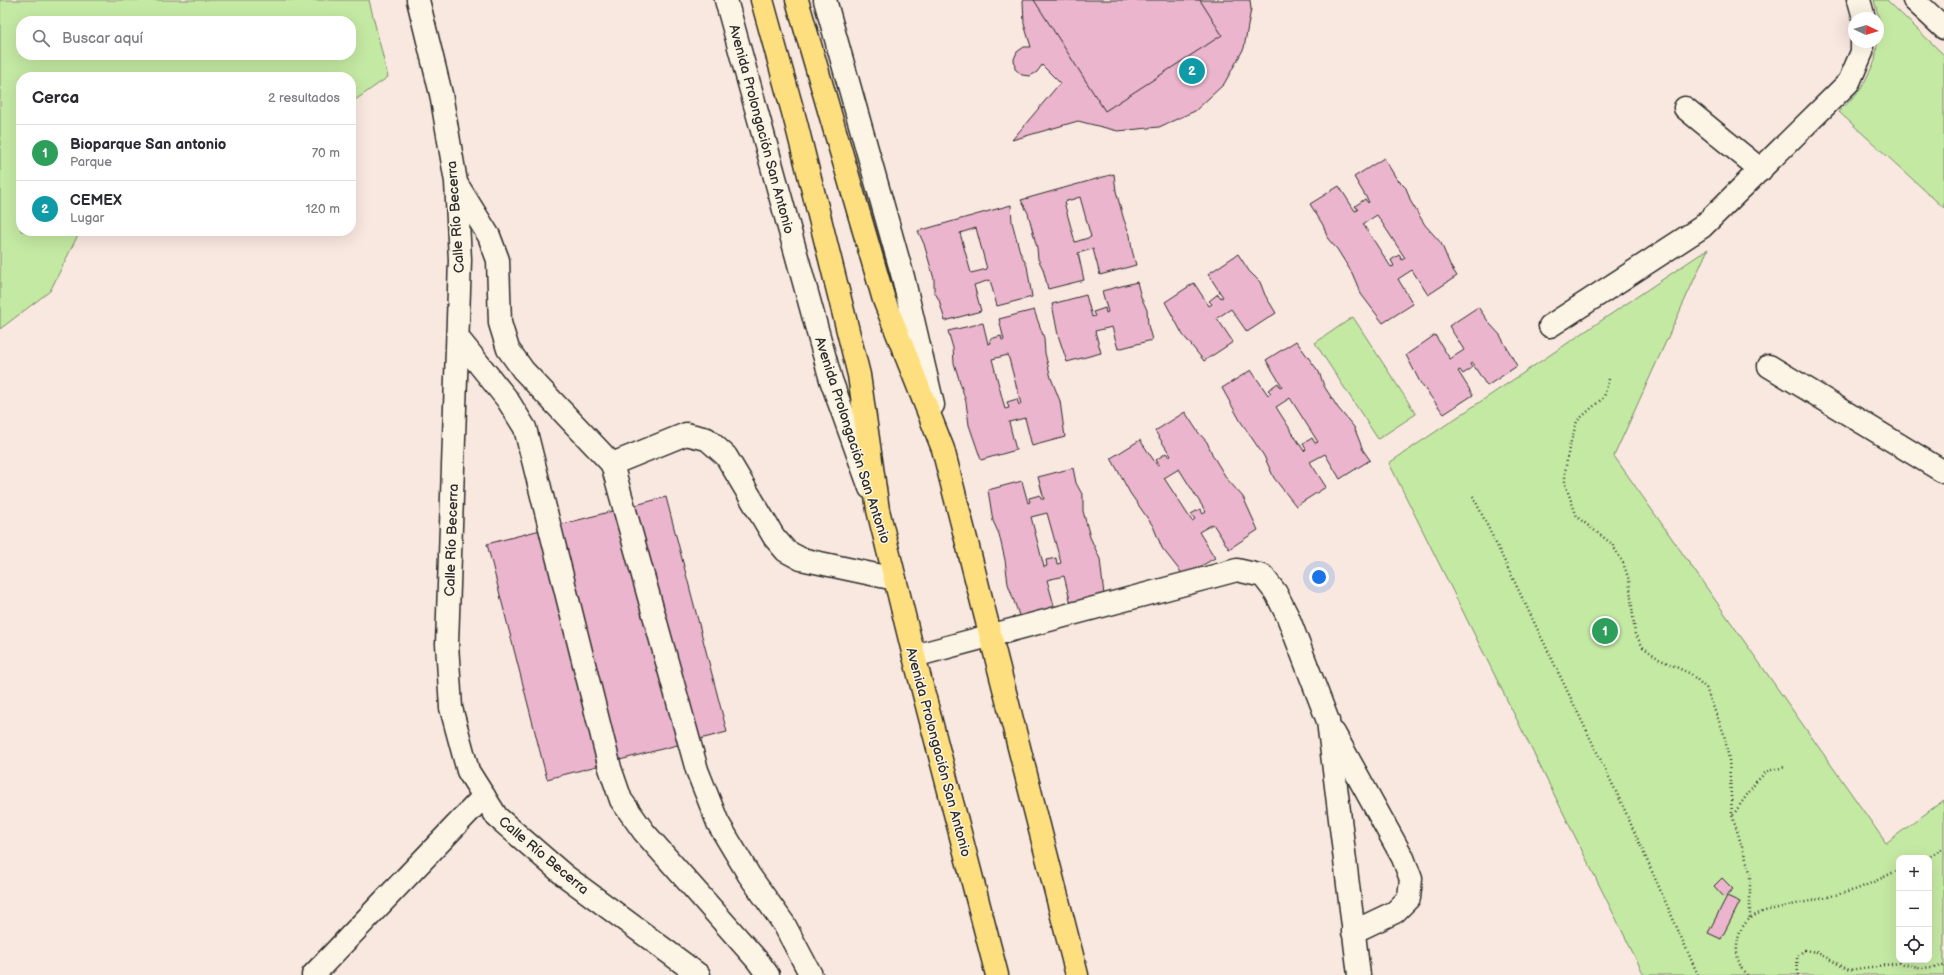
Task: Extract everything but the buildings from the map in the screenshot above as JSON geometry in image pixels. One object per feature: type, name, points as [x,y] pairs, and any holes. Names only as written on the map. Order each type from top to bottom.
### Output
[{"type":"main road","points":[[762,0],[796,123],[859,374],[878,510]]},
{"type":"main road","points":[[797,0],[884,300],[943,449],[1077,975]]},
{"type":"main road","name":"Avenida Prolongación San Antonio","points":[[878,510],[914,656],[997,975]]},
{"type":"street","name":"Calle Río Becerra","points":[[418,0],[441,94],[456,182],[460,260],[447,644],[451,708],[468,771],[497,817],[559,870],[699,975]]},
{"type":"street","name":"Avenida Prolongación San Antonio","points":[[726,0],[831,380],[878,510]]},
{"type":"street","points":[[825,0],[903,277],[943,449]]},
{"type":"street","points":[[1858,0],[1862,12]]},
{"type":"street","points":[[1914,0],[1944,28]]},
{"type":"street","points":[[1550,326],[1702,227],[1849,82],[1862,52],[1862,48]]},
{"type":"street","points":[[1685,108],[1761,170]]},
{"type":"street","points":[[456,182],[489,236],[498,260],[500,323],[508,349],[523,370],[612,464],[697,770],[715,817],[749,875],[784,924],[811,975]]},
{"type":"street","points":[[458,338],[507,399],[525,428],[610,768],[621,800],[644,832],[757,960],[768,975]]},
{"type":"street","points":[[1769,366],[1944,472]]},
{"type":"street","points":[[612,464],[686,434],[707,440],[726,456],[774,537],[786,551],[801,559],[895,579]]},
{"type":"street","points":[[914,656],[1237,570],[1263,576],[1276,593],[1288,616],[1328,721],[1403,858],[1410,879],[1409,898],[1395,912],[1354,932]]},
{"type":"street","points":[[1328,721],[1359,975]]},
{"type":"street","points":[[313,975],[484,796]]},
{"type":"path","points":[[1609,379],[1604,397],[1577,422],[1564,472],[1565,484],[1577,517],[1612,544],[1623,563],[1629,580],[1635,634],[1643,647],[1659,659],[1691,674],[1706,688],[1724,734],[1729,758],[1732,815],[1750,872],[1750,918]]},
{"type":"path","points":[[1473,496],[1622,804],[1698,975]]},
{"type":"path","points":[[1732,815],[1761,776],[1767,772],[1785,767]]},
{"type":"path","points":[[1932,855],[1944,848]]},
{"type":"path","points":[[1747,975],[1743,972],[1736,954],[1738,936],[1750,918],[1768,909],[1790,906],[1852,890],[1896,871]]},
{"type":"path","points":[[1798,975],[1797,957],[1804,950],[1816,952],[1850,970],[1899,963],[1923,968],[1944,966]]},
{"type":"green space","points":[[0,0],[369,0],[388,77],[356,99],[356,72],[16,72],[16,236],[78,236],[50,291],[0,329]]},
{"type":"green space","points":[[1874,0],[1887,0],[1944,55],[1944,208],[1839,112],[1861,89],[1875,61],[1877,48],[1884,48],[1884,12],[1877,12]]},
{"type":"green space","points":[[1708,249],[1614,456],[1886,843],[1944,800],[1944,975],[1644,975],[1389,463]]},
{"type":"green space","points":[[1353,317],[1416,414],[1378,439],[1315,343]]},
{"type":"place","name":"CEMEX","points":[[1192,71]]},
{"type":"place","name":"Bioparque San antonio","points":[[1605,631]]}]
